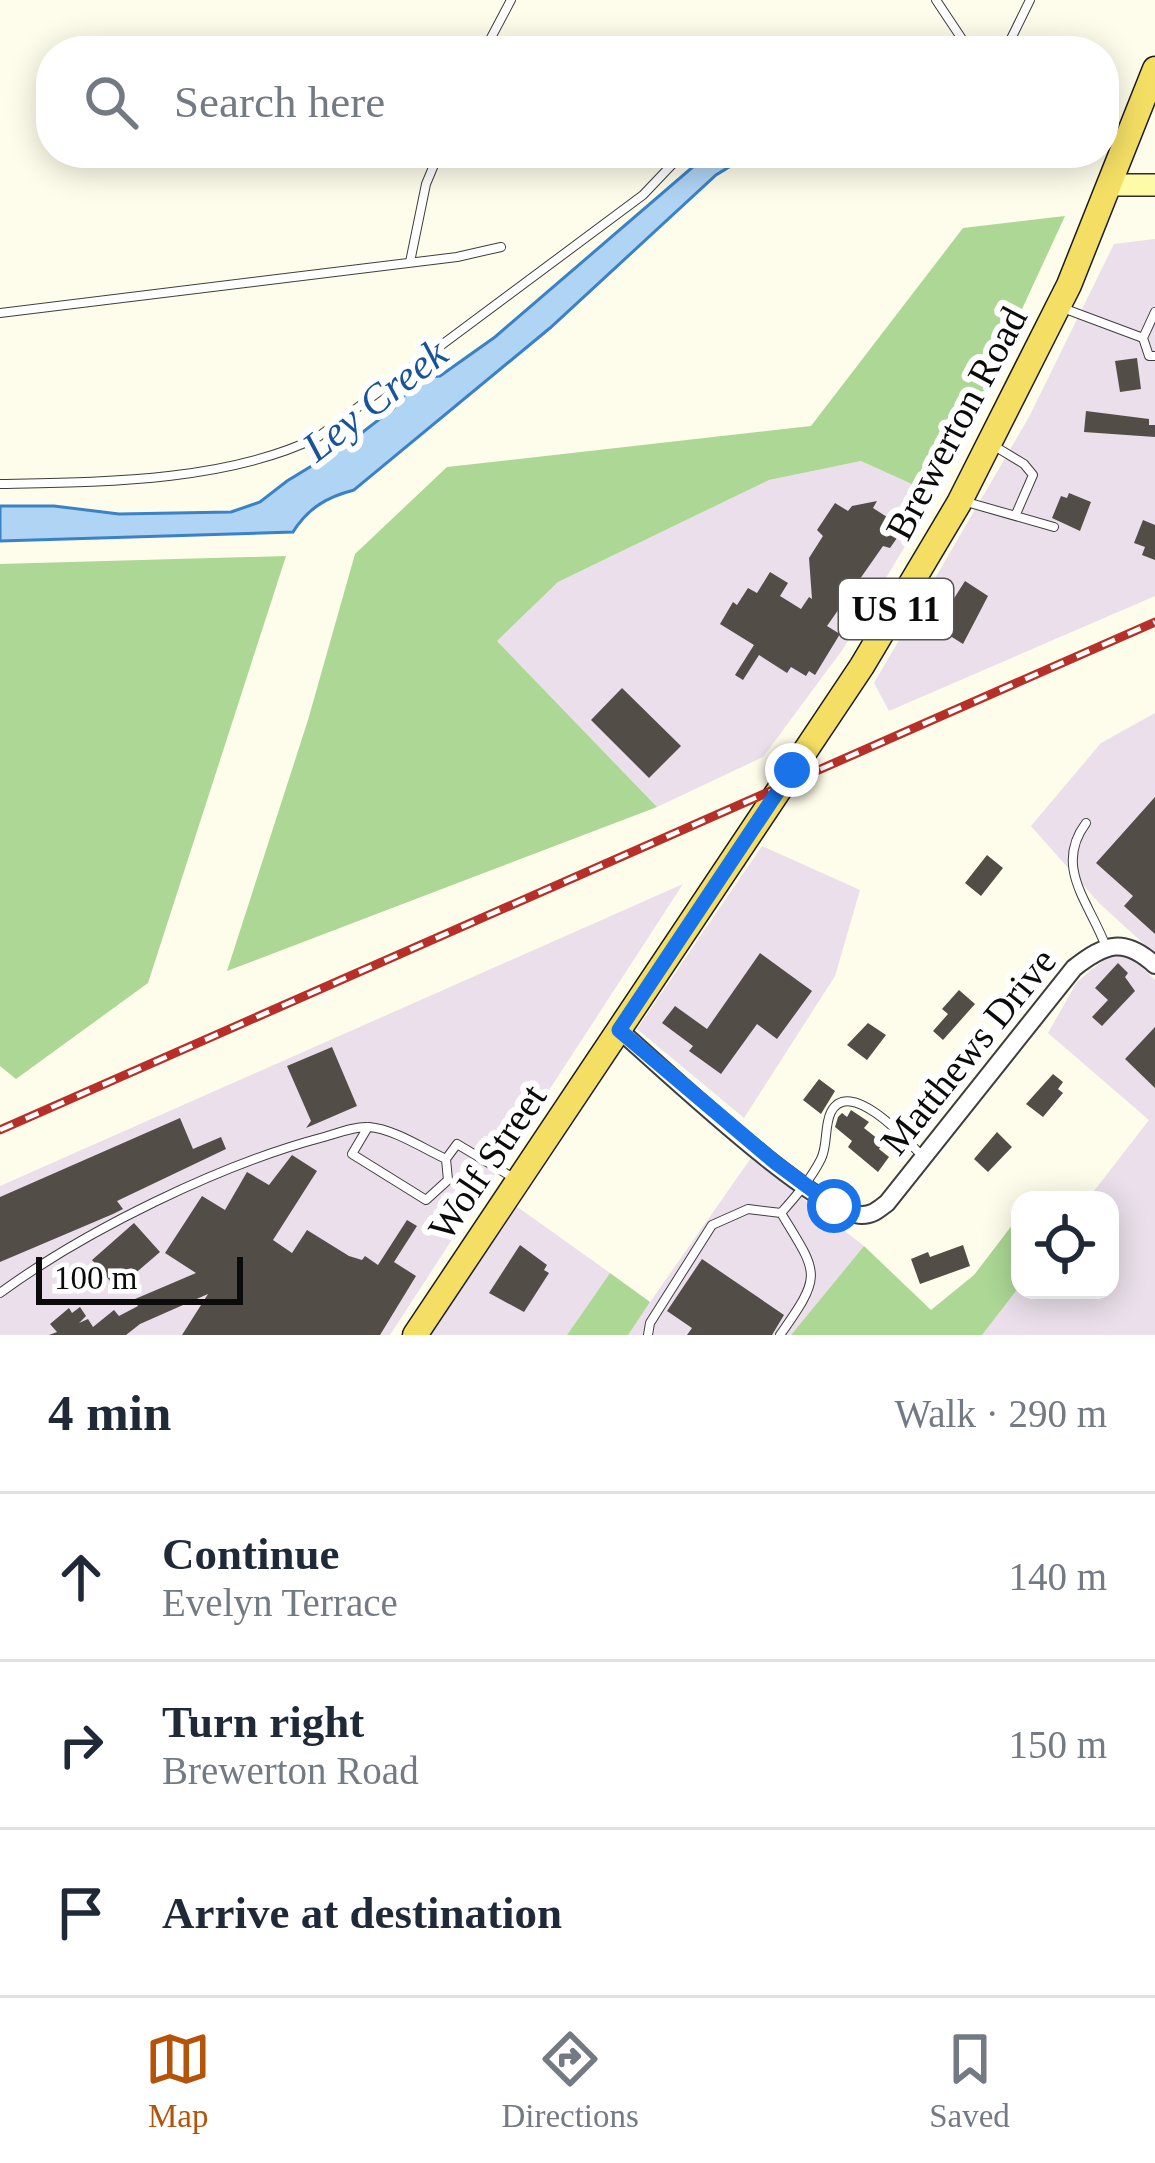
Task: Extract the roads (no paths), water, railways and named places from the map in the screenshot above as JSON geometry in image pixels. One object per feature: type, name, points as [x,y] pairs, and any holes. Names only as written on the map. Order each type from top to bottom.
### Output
[{"type":"main road","name":"Brewerton Road","points":[[1119,159],[1155,68]]},
{"type":"main road","name":"Brewerton Road","points":[[619,1030],[862,666],[961,500],[1059,306],[1115,168]]},
{"type":"main road","name":"Wolf Street","points":[[415,1335],[619,1030]]},
{"type":"street","points":[[1109,185],[1155,184]]},
{"type":"street","points":[[1100,951],[1124,946],[1138,950],[1155,965]]},
{"type":"street","name":"Matthews Drive","points":[[805,1185],[834,1206],[859,1215],[873,1213],[886,1203],[1074,968],[1100,951]]},
{"type":"street","points":[[619,1030],[805,1185]]},
{"type":"lane","points":[[492,36],[511,0]]},
{"type":"lane","points":[[936,0],[960,36]]},
{"type":"lane","points":[[1013,36],[1030,0]]},
{"type":"lane","points":[[410,262],[433,168]]},
{"type":"lane","points":[[0,484],[132,478],[230,465],[289,451],[318,437],[643,195],[669,168]]},
{"type":"lane","points":[[0,313],[501,247]]},
{"type":"lane","points":[[1059,306],[1143,338]]},
{"type":"lane","points":[[1155,312],[1143,338],[1149,356],[1155,356]]},
{"type":"lane","points":[[991,444],[1033,475],[1016,514]]},
{"type":"lane","points":[[961,500],[1054,527]]},
{"type":"lane","points":[[1086,823],[1071,843],[1072,859],[1078,889],[1095,916],[1100,951]]},
{"type":"lane","points":[[781,1213],[823,1155],[830,1114],[838,1104],[854,1101],[867,1107],[901,1132],[923,1157]]},
{"type":"lane","points":[[0,1293],[81,1240],[282,1148],[368,1127],[446,1159]]},
{"type":"lane","points":[[368,1127],[352,1154],[426,1200],[448,1180],[446,1159],[458,1144],[518,1180]]},
{"type":"lane","points":[[648,1335],[650,1323],[712,1225],[748,1209],[781,1213]]},
{"type":"lane","points":[[780,1335],[810,1292],[811,1262],[781,1213]]},
{"type":"water","points":[[692,168],[727,168],[550,328],[354,490],[335,496],[305,516],[293,532],[0,541],[0,506],[54,506],[119,514],[231,512],[260,502],[346,445],[394,408],[413,385],[440,376],[495,337]]},
{"type":"railway","points":[[0,1130],[1155,622]]},
{"type":"water label","name":"Ley Creek","points":[[375,400]]}]
